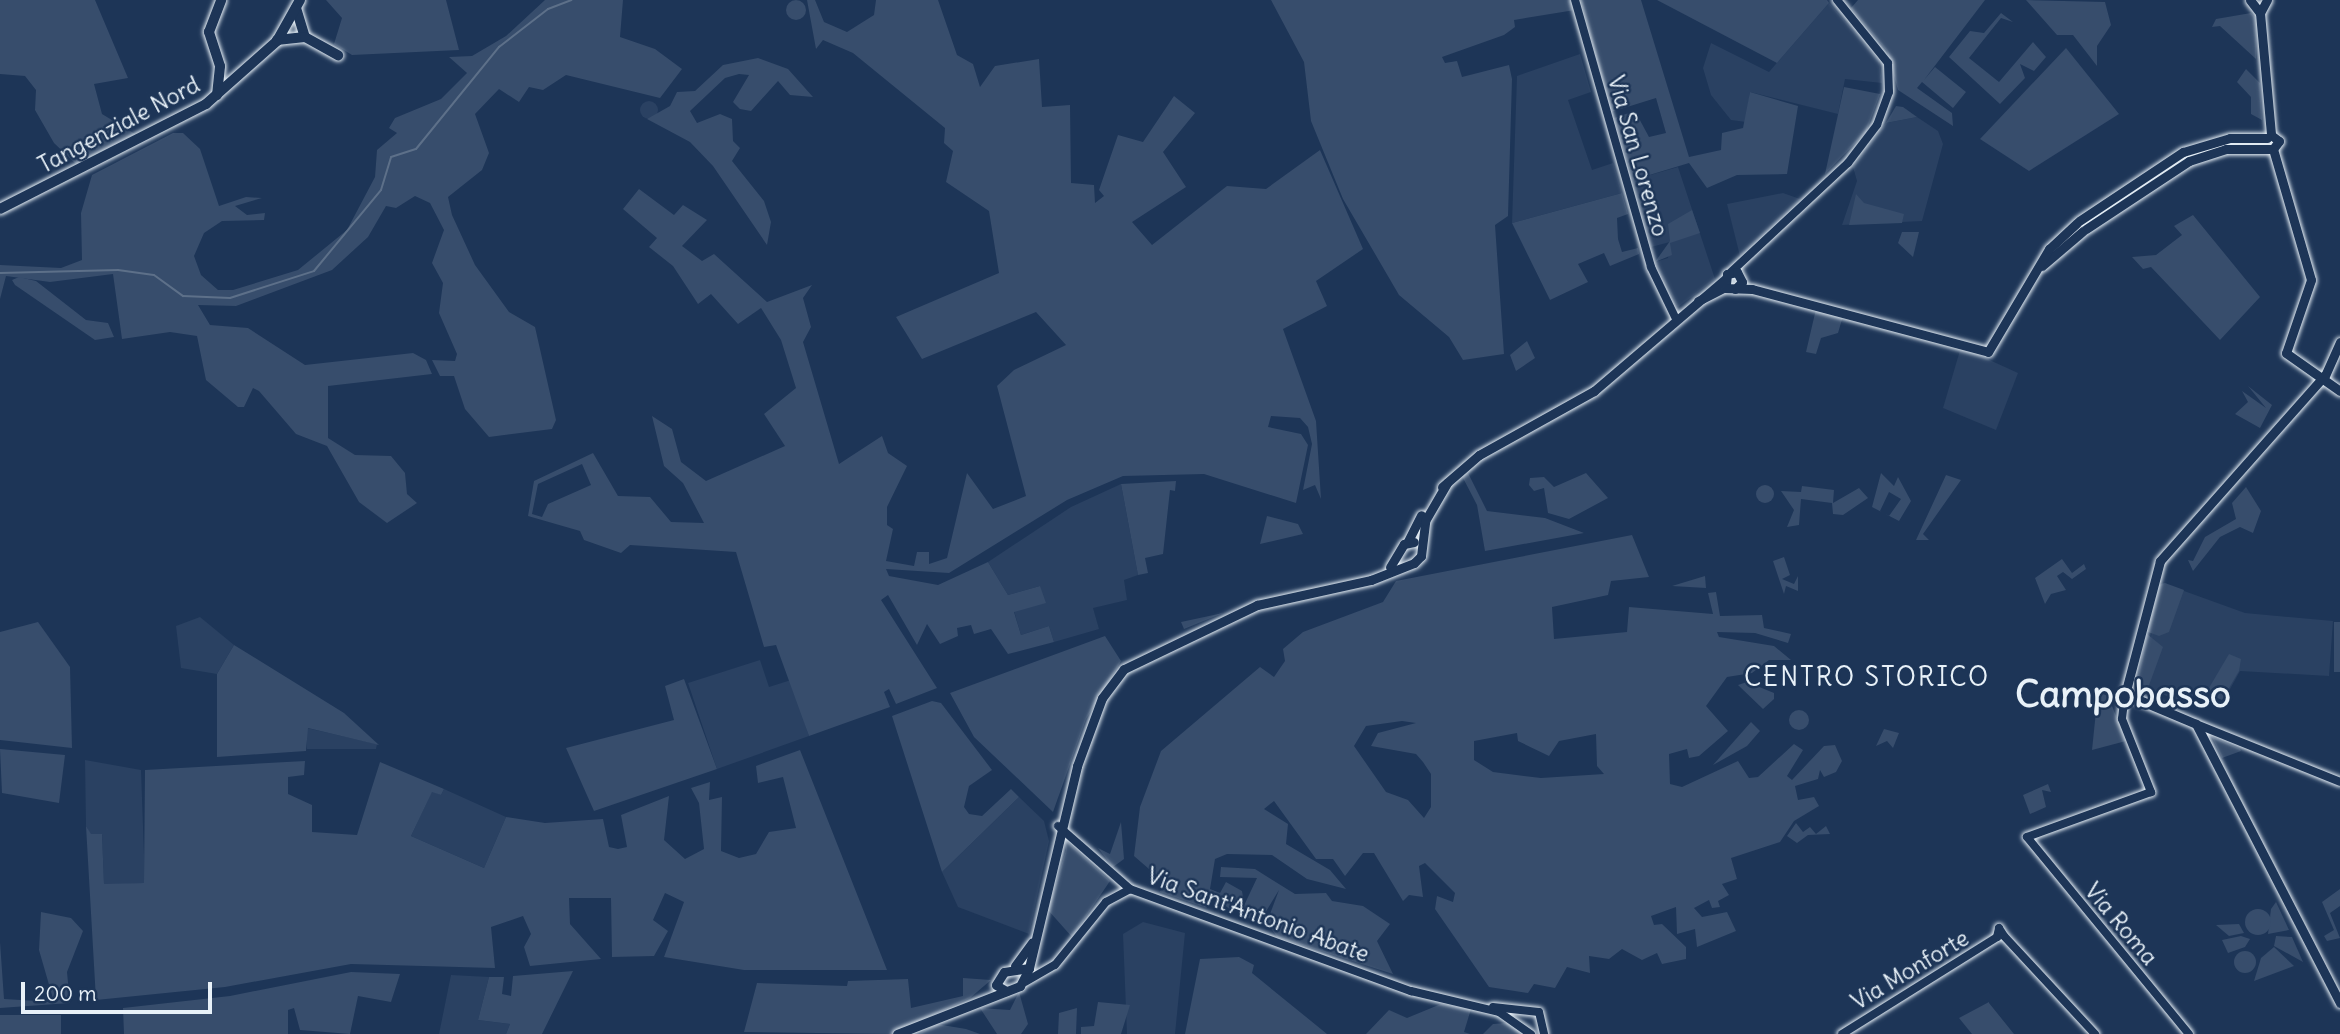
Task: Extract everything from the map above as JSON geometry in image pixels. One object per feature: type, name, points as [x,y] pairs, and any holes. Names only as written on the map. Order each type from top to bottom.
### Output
[{"type":"main road","points":[[217,95],[220,66],[209,32],[221,0]]},
{"type":"main road","points":[[2250,0],[2260,13]]},
{"type":"main road","points":[[2267,0],[2260,13],[2269,142],[2311,280],[2286,353],[2325,375],[2340,391]]},
{"type":"main road","points":[[298,4],[305,37]]},
{"type":"main road","name":"Tangenziale Nord","points":[[0,209],[217,95],[246,72],[277,41],[298,4]]},
{"type":"main road","points":[[277,41],[305,37],[338,55]]},
{"type":"main road","points":[[220,66],[246,72]]},
{"type":"main road","points":[[1385,573],[1400,555],[1447,483],[1479,455],[1594,391],[1698,301],[1734,280],[1752,289],[1956,338],[1988,352],[2040,267],[2081,226],[2189,161],[2226,149],[2269,142]]},
{"type":"main road","points":[[2340,342],[2325,375],[2160,561],[2125,694],[2196,724],[2340,1003]]},
{"type":"main road","points":[[897,1034],[1025,982],[1058,826],[1095,713],[1135,659],[1257,605],[1385,573],[1418,560],[1425,521],[1447,483]]},
{"type":"main road","points":[[1408,541],[1420,547]]},
{"type":"main road","points":[[1400,555],[1408,563]]},
{"type":"main road","points":[[973,1003],[1015,966],[1037,932]]},
{"type":"main road","points":[[1015,966],[1030,968]]},
{"type":"main road","points":[[996,985],[1006,991]]},
{"type":"street","name":"Via San Lorenzo","points":[[1575,0],[1651,267],[1676,319]]},
{"type":"street","points":[[1734,280],[1748,256],[1863,146],[1889,92],[1888,63],[1837,0]]},
{"type":"street","name":"Via Roma","points":[[2125,694],[2122,719],[2151,792],[2027,837],[2189,1034]]},
{"type":"street","points":[[2196,724],[2340,782]]},
{"type":"street","points":[[1058,826],[1130,889]]},
{"type":"street","name":"Via Sant'Antonio Abate","points":[[1025,982],[1055,965],[1107,902],[1130,889],[1411,991],[1476,1007],[1531,1010]]},
{"type":"street","name":"Via Monforte","points":[[1842,1034],[2000,937],[2095,1034]]},
{"type":"street","points":[[1030,968],[1055,965]]},
{"type":"street","name":"Via Sant'Antonio Abate","points":[[1476,1007],[1528,1031]]},
{"type":"street","points":[[1531,1010],[1541,1015],[1544,1030],[1528,1031],[1522,1018],[1531,1010]]},
{"type":"shaded area","points":[[0,0],[95,0],[128,78],[94,84],[102,114],[135,134],[76,164],[54,143],[35,110],[36,90],[25,76],[0,74]]},
{"type":"shaded area","points":[[326,0],[446,0],[459,50],[352,55],[334,44],[342,18]]},
{"type":"shaded area","points":[[545,0],[623,0],[620,37],[655,49],[682,69],[660,98],[566,75],[543,90],[529,87],[519,102],[499,89],[475,114],[489,153],[482,170],[448,197],[452,215],[475,265],[509,312],[535,327],[556,420],[552,429],[489,437],[465,409],[454,376],[440,376],[432,360],[455,361],[457,354],[439,313],[443,283],[432,263],[444,230],[430,203],[415,196],[396,208],[386,206],[368,237],[332,270],[236,306],[198,305],[210,325],[248,328],[305,365],[413,353],[426,360],[432,374],[328,386],[328,438],[355,455],[391,456],[405,473],[407,494],[417,503],[387,523],[359,502],[327,446],[296,434],[259,391],[253,388],[244,407],[238,407],[206,380],[197,336],[170,332],[122,339],[113,274],[50,282],[6,276],[0,299],[0,265],[61,268],[82,260],[81,213],[92,175],[173,133],[183,133],[200,149],[219,206],[246,197],[262,198],[235,206],[247,215],[265,213],[264,220],[222,221],[204,233],[194,256],[201,275],[218,290],[233,290],[298,270],[347,230],[375,177],[377,150],[397,133],[389,128],[395,118],[441,99],[467,73],[449,57],[472,56],[506,36]]},
{"type":"shaded area","points":[[796,0],[803,3],[806,10],[803,17],[796,20],[789,17],[786,10],[789,3]]},
{"type":"shaded area","points":[[807,0],[815,0],[824,22],[847,32],[874,15],[876,0],[938,0],[957,55],[973,64],[980,87],[995,66],[1039,59],[1042,107],[1070,105],[1071,183],[1094,185],[1095,203],[1104,196],[1099,190],[1118,135],[1143,142],[1174,96],[1195,113],[1163,152],[1186,187],[1132,222],[1152,245],[1227,186],[1266,189],[1320,150],[1363,249],[1316,281],[1327,306],[1283,329],[1316,421],[1321,499],[1315,485],[1303,490],[1312,444],[1308,427],[1300,418],[1271,416],[1268,427],[1301,434],[1308,445],[1296,503],[1204,474],[1123,476],[1067,500],[949,573],[886,569],[889,576],[938,585],[988,562],[1008,595],[1040,586],[1046,603],[1014,612],[1021,635],[1049,626],[1054,642],[1008,654],[991,629],[974,634],[971,625],[957,628],[958,636],[940,644],[927,624],[917,645],[888,595],[881,600],[937,688],[896,704],[889,689],[884,692],[890,707],[809,736],[776,645],[764,647],[736,552],[630,545],[621,553],[584,540],[580,531],[528,516],[534,481],[593,453],[618,496],[650,497],[671,522],[704,523],[683,483],[664,466],[652,416],[672,429],[681,462],[706,481],[785,446],[764,414],[796,388],[781,340],[761,308],[738,324],[711,294],[698,304],[673,266],[649,247],[657,238],[623,209],[639,189],[674,215],[683,205],[707,220],[682,246],[702,261],[714,254],[767,302],[812,285],[803,298],[811,327],[803,342],[839,464],[882,436],[888,453],[907,466],[887,507],[887,525],[893,529],[886,561],[914,566],[917,552],[929,552],[929,564],[947,558],[967,473],[993,509],[1026,496],[997,386],[1014,370],[1066,345],[1036,312],[922,359],[896,317],[999,273],[989,211],[946,182],[953,151],[944,143],[945,128],[853,53],[823,40],[816,49]],"holes":[[[582,464],[591,485],[548,504],[542,517],[532,514],[538,484]]]},
{"type":"shaded area","points":[[1271,0],[1571,0],[1575,10],[1514,20],[1515,27],[1504,35],[1442,57],[1445,63],[1457,61],[1462,77],[1509,65],[1512,79],[1508,216],[1495,225],[1504,354],[1463,360],[1449,337],[1399,295],[1343,199],[1311,121],[1304,62]]},
{"type":"shaded area","points":[[1581,0],[1641,0],[1689,157],[1721,150],[1722,133],[1743,128],[1750,92],[1798,106],[1787,174],[1737,175],[1707,188],[1689,163],[1633,180],[1614,118],[1635,111],[1649,137],[1666,133],[1656,98],[1611,112]]},
{"type":"shaded area","points":[[1657,0],[1827,0],[1829,3],[1777,63]]},
{"type":"shaded area","points":[[1858,0],[1985,0],[1924,80],[1935,67],[1966,92],[1953,108],[1922,82],[1917,88],[1952,113],[1953,126],[1898,90],[1887,51],[1851,8]]},
{"type":"shaded area","points":[[2026,0],[2105,2],[2111,25],[2097,46],[2097,66],[2073,35],[2057,35]]},
{"type":"shaded area","points":[[1829,3],[1879,61],[1882,83],[1845,79],[1838,114],[1750,92],[1746,122],[1731,120],[1711,95],[1703,68],[1711,43],[1769,72]]},
{"type":"shaded area","points":[[2001,13],[2013,22],[2001,18],[1969,58],[1999,82],[2033,42],[2046,57],[2034,71],[2020,64],[2025,78],[2000,104],[1949,57],[1970,31],[1984,33]]},
{"type":"shaded area","points":[[2251,13],[2257,20],[2256,59],[2220,26],[2212,27],[2216,19]]},
{"type":"shaded area","points":[[2066,48],[2119,114],[2029,171],[1980,139]]},
{"type":"shaded area","points":[[1580,54],[1591,92],[1568,100],[1592,170],[1613,163],[1622,193],[1512,223],[1517,76]]},
{"type":"shaded area","points":[[758,58],[788,69],[813,97],[790,95],[778,81],[751,111],[740,109],[733,102],[749,75],[739,74],[725,78],[690,111],[697,123],[720,114],[732,119],[733,141],[740,148],[732,161],[764,201],[771,222],[767,245],[713,166],[690,142],[647,119],[670,106],[677,92],[695,91],[723,65]]},
{"type":"shaded area","points":[[2246,69],[2260,83],[2262,120],[2251,114],[2251,97],[2237,82]]},
{"type":"shaded area","points":[[1844,87],[1880,94],[1866,132],[1825,174]]},
{"type":"shaded area","points":[[649,101],[655,104],[658,110],[655,116],[649,119],[643,116],[640,110],[643,104]]},
{"type":"shaded area","points":[[1896,106],[1903,107],[1917,117],[1886,123]]},
{"type":"shaded area","points":[[1917,117],[1938,131],[1943,144],[1922,221],[1842,225],[1857,181],[1853,167],[1886,123]]},
{"type":"shaded area","points":[[1678,167],[1715,279],[1678,307],[1655,262],[1668,258],[1670,242],[1651,247],[1633,180]]},
{"type":"shaded area","points":[[1622,193],[1628,214],[1617,218],[1618,239],[1622,252],[1638,248],[1639,254],[1610,266],[1604,253],[1578,264],[1588,282],[1550,300],[1512,223]]},
{"type":"shaded area","points":[[1783,193],[1800,199],[1740,256],[1727,204]]},
{"type":"shaded area","points":[[1856,194],[1864,203],[1904,214],[1902,223],[1849,225]]},
{"type":"shaded area","points":[[1692,210],[1700,233],[1670,243],[1672,255],[1655,262],[1670,241],[1668,224]]},
{"type":"shaded area","points":[[2193,215],[2260,297],[2220,340],[2151,267],[2143,269],[2132,257],[2156,255],[2182,235],[2174,226]]},
{"type":"shaded area","points":[[1902,232],[1919,232],[1913,257],[1898,243]]},
{"type":"shaded area","points":[[19,277],[36,281],[86,320],[108,323],[114,337],[95,340],[15,285],[12,280]]},
{"type":"shaded area","points":[[1816,309],[1843,316],[1838,333],[1821,338],[1816,354],[1806,352]]},
{"type":"shaded area","points":[[1527,341],[1535,358],[1516,371],[1510,355]]},
{"type":"shaded area","points":[[1961,347],[2018,373],[1996,430],[1943,408]]},
{"type":"shaded area","points":[[2248,386],[2272,405],[2260,428],[2235,414],[2248,402],[2242,391],[2266,408]]},
{"type":"shaded area","points":[[1468,473],[1487,511],[1545,518],[1584,533],[1485,551],[1477,505],[1462,476]]},
{"type":"shaded area","points":[[1586,473],[1608,498],[1569,519],[1548,513],[1544,488],[1534,491],[1529,485],[1530,478],[1544,477],[1554,487]]},
{"type":"shaded area","points":[[1881,473],[1894,486],[1898,477],[1911,501],[1899,521],[1889,516],[1901,499],[1889,492],[1880,511],[1872,507]]},
{"type":"shaded area","points":[[1946,475],[1961,480],[1923,534],[1929,540],[1916,540]]},
{"type":"shaded area","points":[[1176,481],[1175,491],[1170,490],[1163,554],[1145,558],[1148,573],[1138,575],[1121,484]]},
{"type":"shaded area","points":[[1121,484],[1138,575],[1124,580],[1127,600],[1093,608],[1099,629],[1054,642],[1049,626],[1021,635],[1014,611],[1040,586],[1008,595],[988,562],[1071,507]]},
{"type":"shaded area","points":[[1765,485],[1771,488],[1774,494],[1771,500],[1765,503],[1759,500],[1756,494],[1759,488]]},
{"type":"shaded area","points":[[1802,486],[1834,490],[1833,503],[1859,488],[1868,498],[1843,515],[1833,514],[1832,503],[1801,499],[1799,525],[1787,527],[1794,510],[1781,491],[1801,492]]},
{"type":"shaded area","points":[[2246,487],[2261,511],[2253,533],[2240,527],[2220,537],[2193,571],[2188,560],[2193,561],[2205,537],[2236,519],[2232,503]]},
{"type":"shaded area","points":[[1267,516],[1298,524],[1303,534],[1260,544]]},
{"type":"shaded area","points":[[1632,535],[1649,577],[1611,581],[1608,595],[1552,607],[1554,639],[1627,632],[1629,607],[1713,614],[1708,593],[1716,592],[1720,616],[1762,615],[1764,628],[1791,634],[1788,643],[1755,633],[1717,632],[1719,637],[1774,646],[1791,660],[1769,660],[1752,673],[1727,677],[1706,706],[1728,731],[1699,756],[1689,758],[1687,749],[1669,754],[1670,784],[1682,787],[1738,761],[1749,778],[1758,777],[1794,744],[1803,750],[1787,776],[1792,780],[1824,746],[1835,745],[1842,761],[1836,772],[1824,777],[1820,770],[1818,779],[1795,786],[1798,800],[1814,797],[1819,806],[1794,821],[1780,842],[1731,858],[1737,879],[1722,884],[1729,895],[1718,901],[1720,907],[1712,908],[1709,900],[1694,908],[1702,917],[1727,912],[1736,931],[1697,947],[1695,929],[1677,934],[1676,907],[1651,916],[1654,925],[1662,924],[1686,947],[1686,959],[1662,964],[1657,953],[1642,960],[1622,949],[1609,959],[1589,956],[1590,973],[1567,967],[1555,988],[1534,984],[1528,993],[1489,987],[1435,909],[1437,896],[1453,902],[1455,893],[1425,863],[1419,866],[1423,897],[1409,895],[1403,901],[1374,853],[1363,853],[1345,876],[1333,859],[1316,859],[1274,801],[1264,809],[1288,824],[1286,844],[1330,870],[1346,889],[1307,879],[1272,855],[1227,854],[1215,859],[1210,889],[1220,893],[1226,882],[1242,891],[1244,903],[1233,912],[1210,893],[1204,898],[1207,908],[1160,892],[1164,882],[1134,856],[1140,807],[1161,751],[1260,667],[1274,677],[1285,661],[1283,649],[1303,632],[1383,602],[1396,581]],"holes":[[[1402,721],[1416,723],[1378,733],[1371,746],[1416,754],[1423,762],[1431,774],[1431,807],[1424,818],[1408,800],[1386,792],[1354,746],[1366,726]],[[1517,733],[1518,741],[1549,756],[1559,741],[1596,734],[1597,766],[1604,774],[1541,778],[1493,772],[1474,760],[1474,741]]]},
{"type":"shaded area","points":[[1784,557],[1790,575],[1782,579],[1794,584],[1798,576],[1798,591],[1786,586],[1784,594],[1773,561]]},
{"type":"shaded area","points":[[2062,559],[2072,573],[2084,564],[2086,569],[2072,579],[2063,572],[2057,576],[2066,590],[2051,594],[2045,604],[2035,578]]},
{"type":"shaded area","points":[[1705,576],[1706,588],[1672,586]]},
{"type":"shaded area","points":[[2162,583],[2245,613],[2333,621],[2329,676],[2240,671],[2225,698],[2196,689],[2190,705],[2141,686]]},
{"type":"shaded area","points":[[2165,583],[2184,590],[2169,632],[2159,636],[2148,632],[2159,585]]},
{"type":"shaded area","points":[[1223,613],[1184,629],[1181,622]]},
{"type":"shaded area","points":[[200,617],[234,645],[217,674],[181,668],[176,626]]},
{"type":"shaded area","points":[[38,622],[70,667],[72,748],[0,740],[0,632]]},
{"type":"shaded area","points":[[2334,622],[2340,622],[2340,672],[2334,672]]},
{"type":"shaded area","points":[[2147,634],[2163,647],[2148,688],[2137,681]]},
{"type":"shaded area","points":[[1105,636],[1121,661],[1086,719],[1053,812],[974,737],[950,693]]},
{"type":"shaded area","points":[[234,645],[344,713],[379,745],[308,728],[306,751],[217,757],[217,674]]},
{"type":"shaded area","points":[[2229,654],[2241,659],[2239,671],[2222,700],[2206,693]]},
{"type":"shaded area","points":[[760,660],[769,687],[791,680],[809,736],[717,769],[688,683]]},
{"type":"shaded area","points":[[684,679],[717,769],[594,811],[566,748],[674,720],[665,686]]},
{"type":"shaded area","points":[[1747,682],[1774,693],[1774,699],[1763,709],[1738,685]]},
{"type":"shaded area","points":[[2098,692],[2108,696],[2126,741],[2092,750]]},
{"type":"shaded area","points":[[932,701],[941,703],[992,770],[969,786],[964,807],[969,814],[982,816],[1011,789],[1019,797],[942,872],[892,716]]},
{"type":"shaded area","points":[[1795,710],[1803,710],[1809,720],[1803,730],[1795,730],[1789,724],[1789,716]]},
{"type":"shaded area","points":[[1751,722],[1760,731],[1747,746],[1713,765]]},
{"type":"shaded area","points":[[307,728],[377,744],[376,749],[307,749]]},
{"type":"shaded area","points":[[1884,729],[1899,733],[1893,748],[1887,741],[1876,746]]},
{"type":"shaded area","points":[[2212,737],[2240,749],[2241,751],[2222,758]]},
{"type":"shaded area","points":[[0,749],[65,755],[59,803],[2,793]]},
{"type":"shaded area","points":[[800,750],[887,970],[744,970],[664,957],[684,902],[665,893],[653,920],[668,931],[654,956],[612,957],[611,898],[569,898],[570,924],[601,959],[530,966],[524,947],[531,934],[523,916],[491,927],[495,968],[351,964],[225,987],[96,1000],[86,826],[91,834],[102,834],[104,884],[144,883],[145,770],[305,761],[304,775],[288,777],[288,794],[312,805],[312,832],[357,835],[380,762],[444,789],[441,795],[432,792],[411,836],[484,868],[506,817],[545,823],[603,819],[609,847],[618,849],[627,847],[621,815],[669,796],[664,840],[685,859],[704,849],[699,803],[691,788],[710,782],[709,800],[722,797],[721,851],[739,858],[756,854],[769,832],[796,828],[783,777],[758,783],[756,766]]},
{"type":"shaded area","points":[[85,760],[141,770],[145,883],[104,885],[102,834],[90,834],[86,826]]},
{"type":"shaded area","points":[[2048,784],[2051,792],[2042,790],[2046,807],[2030,814],[2023,795]]},
{"type":"shaded area","points":[[444,789],[506,817],[484,868],[411,836],[432,791],[441,795]]},
{"type":"shaded area","points":[[1019,797],[1044,821],[1049,841],[1029,934],[958,907],[942,872]]},
{"type":"shaded area","points":[[1121,822],[1124,859],[1113,867],[1098,848],[1110,854]]},
{"type":"shaded area","points":[[1796,823],[1803,832],[1810,827],[1816,834],[1826,826],[1830,834],[1808,835],[1797,843],[1787,836]]},
{"type":"shaded area","points":[[1063,838],[1110,881],[1072,937],[1048,910],[1066,850]]},
{"type":"shaded area","points":[[1221,867],[1255,869],[1295,894],[1326,893],[1332,901],[1363,906],[1390,924],[1377,941],[1393,974],[1277,937],[1267,922],[1279,890],[1259,923],[1240,914],[1257,878],[1220,877]]},
{"type":"shaded area","points":[[2340,889],[2340,906],[2330,913],[2340,938],[2327,941],[2324,936],[2334,930],[2322,902]]},
{"type":"shaded area","points":[[2276,902],[2289,930],[2268,934],[2271,909]]},
{"type":"shaded area","points":[[2258,909],[2267,913],[2271,922],[2267,931],[2258,935],[2249,931],[2245,922],[2249,913]]},
{"type":"shaded area","points":[[41,912],[71,918],[83,931],[67,972],[70,1003],[0,1008],[0,942],[4,999],[54,1002],[39,950]]},
{"type":"shaded area","points":[[1143,922],[1185,933],[1175,1034],[1127,1034],[1123,934]]},
{"type":"shaded area","points":[[2239,924],[2244,933],[2229,936],[2216,925]]},
{"type":"shaded area","points":[[2241,936],[2250,939],[2245,947],[2228,953],[2222,940]]},
{"type":"shaded area","points":[[2276,936],[2292,937],[2303,962],[2274,946]]},
{"type":"shaded area","points":[[2274,947],[2294,966],[2254,981],[2261,958]]},
{"type":"shaded area","points":[[2241,951],[2249,951],[2256,958],[2256,966],[2249,973],[2241,973],[2234,966],[2234,958]]},
{"type":"shaded area","points":[[1239,957],[1254,965],[1252,973],[1327,1034],[1185,1034],[1200,959]]},
{"type":"shaded area","points":[[573,971],[542,1034],[506,1034],[510,1024],[478,1020],[489,977],[504,977],[502,994],[511,996],[513,976]]},
{"type":"shaded area","points":[[351,972],[400,974],[391,1002],[358,996],[350,1034],[300,1030],[294,1008],[288,1010],[288,1034],[124,1034],[123,1008],[230,996]]},
{"type":"shaded area","points":[[451,975],[489,977],[478,1020],[510,1024],[506,1034],[439,1034]]},
{"type":"shaded area","points":[[963,978],[991,980],[970,998],[891,1034],[744,1032],[757,983],[847,986],[848,981],[908,979],[911,1008],[963,996]]},
{"type":"shaded area","points":[[1019,992],[1028,1024],[1021,1034],[997,1034],[980,1008],[1010,1010]]},
{"type":"shaded area","points":[[1098,1002],[1130,1005],[1121,1034],[1081,1034],[1081,1027],[1094,1026]]},
{"type":"shaded area","points":[[1989,1002],[2014,1034],[1972,1034],[1959,1018]]},
{"type":"shaded area","points":[[1441,1004],[1471,1009],[1464,1032],[1470,1034],[1366,1034],[1389,1010],[1407,1018]]},
{"type":"shaded area","points":[[1077,1008],[1076,1034],[1058,1034],[1059,1013]]},
{"type":"shaded area","points":[[0,1015],[61,1015],[61,1034],[0,1034]]},
{"type":"shaded area","points":[[1507,1023],[1524,1034],[1483,1034],[1493,1024]]},
{"type":"shaded area","points":[[936,1024],[966,1029],[980,1034],[919,1034]]},
{"type":"waterway","points":[[0,273],[118,270],[154,275],[183,296],[230,298],[314,271],[381,190],[391,157],[416,149],[499,47],[548,9],[571,0]]},
{"type":"district","name":"CENTRO STORICO","points":[[1867,677]]},
{"type":"district","name":"Campobasso","points":[[2123,694]]}]
